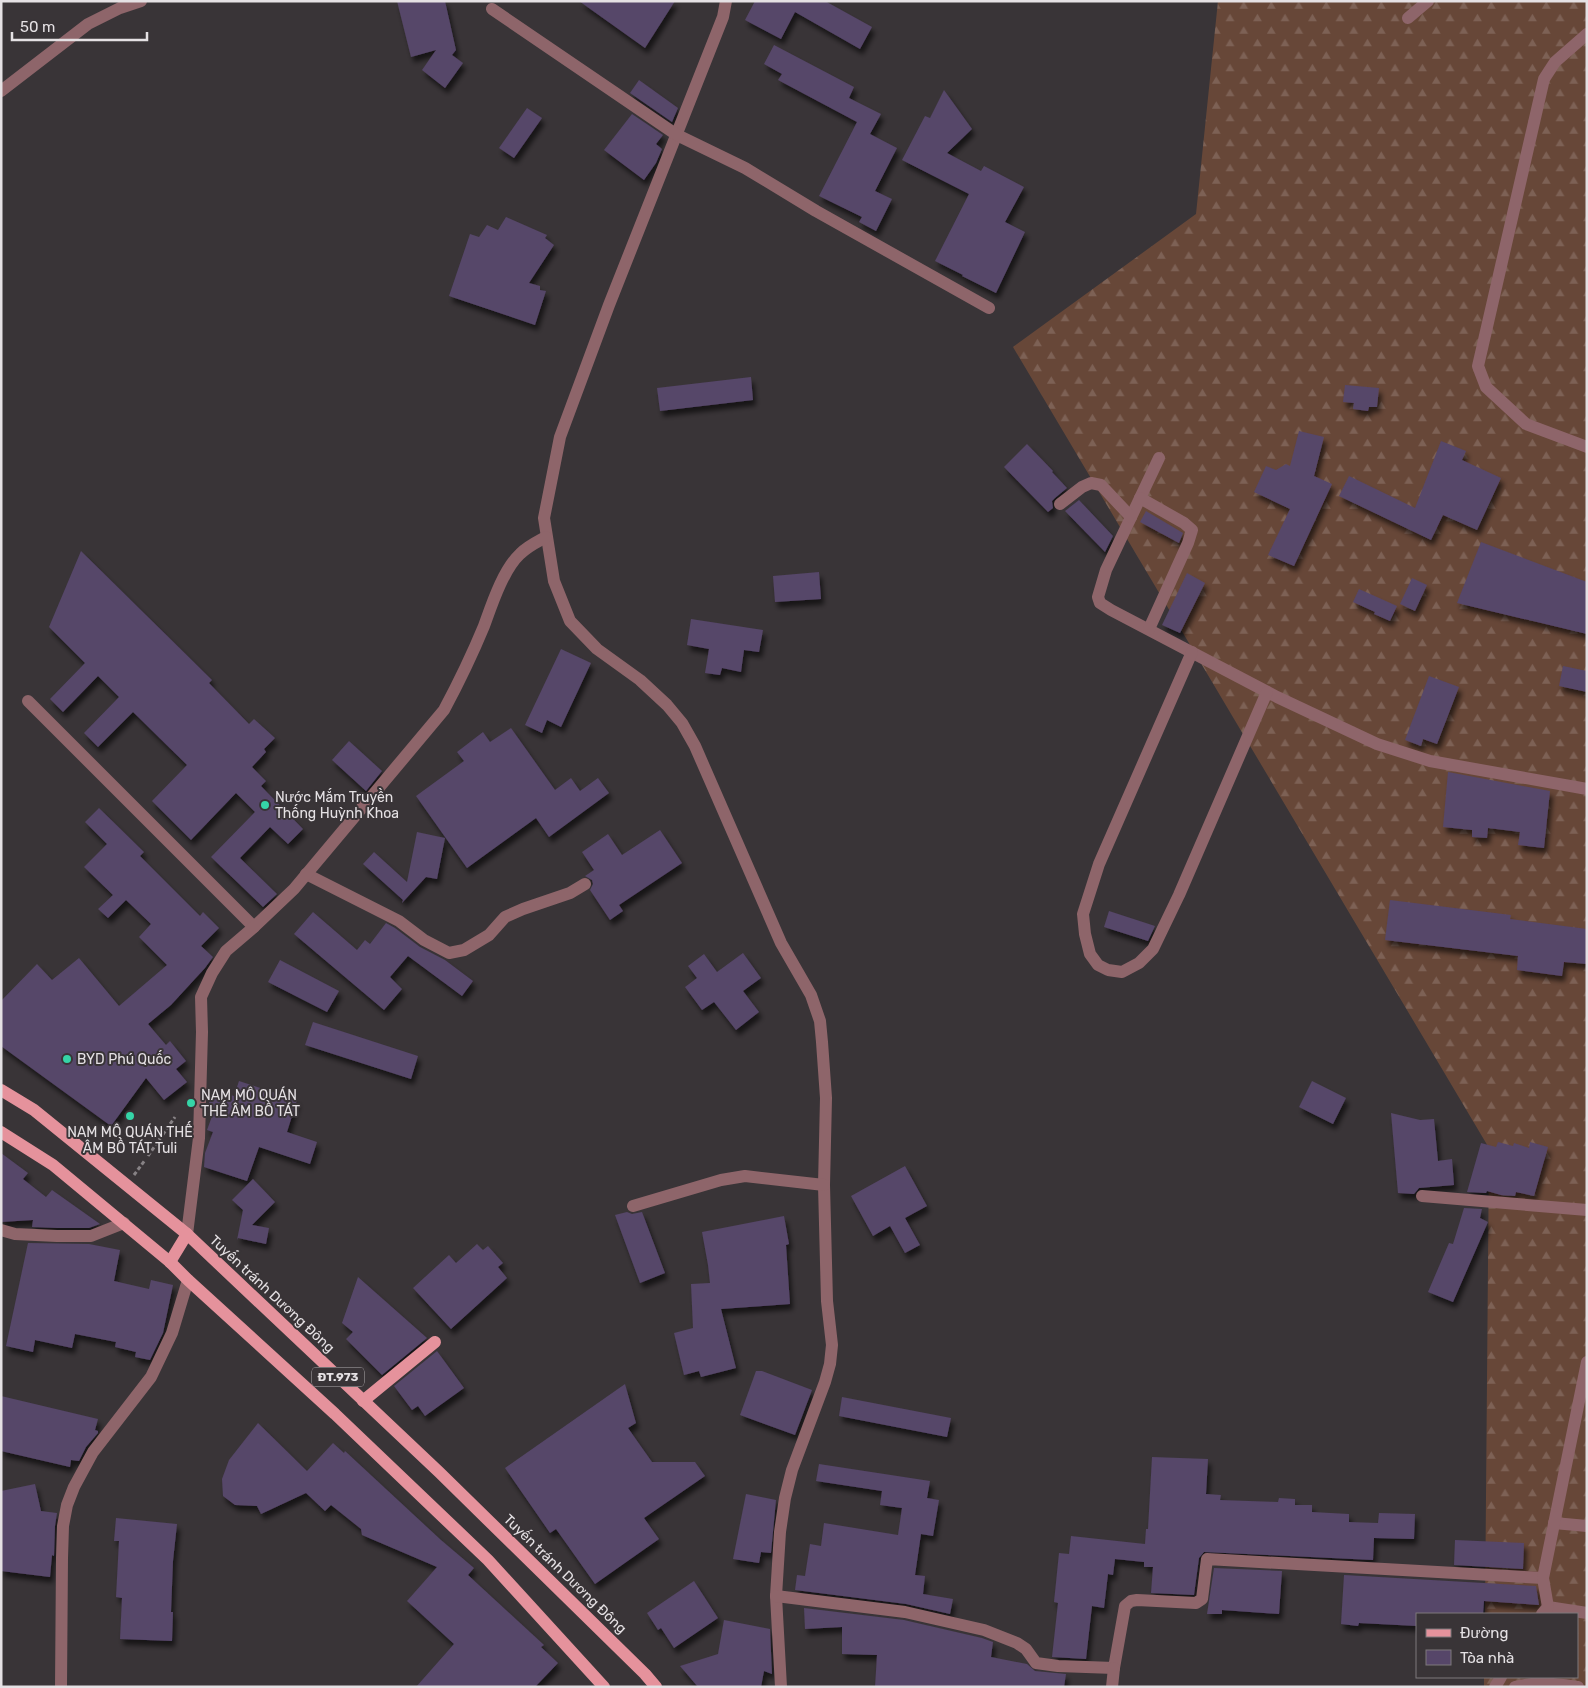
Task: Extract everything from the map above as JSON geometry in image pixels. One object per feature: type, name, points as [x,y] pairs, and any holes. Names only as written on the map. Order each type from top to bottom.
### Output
[{"type":"main road","name":"Tuyến tránh Dương Đông","points":[[1,1090],[34,1110],[187,1234],[363,1401],[638,1667],[656,1687]]},
{"type":"main road","name":"ĐT.973","points":[[1,1132],[53,1165],[170,1262],[335,1414],[488,1560],[604,1687]]},
{"type":"main road","points":[[170,1262],[187,1234]]},
{"type":"main road","points":[[363,1401],[435,1342]]},
{"type":"street","points":[[102,17],[114,1]]},
{"type":"street","points":[[1,91],[88,24],[120,8],[141,1]]},
{"type":"street","points":[[726,1],[723,17],[609,305],[560,437],[544,518],[554,581],[570,620],[597,649],[640,680],[668,704],[682,723],[695,746],[780,942],[811,995],[820,1021],[826,1098],[824,1185],[827,1301],[832,1345],[830,1364],[825,1382],[792,1470],[785,1498],[780,1532],[776,1596],[781,1687]]},
{"type":"street","points":[[1408,18],[1428,1]]},
{"type":"street","points":[[492,9],[677,136],[745,168],[816,211],[989,308]]},
{"type":"street","points":[[1587,34],[1555,62],[1544,79],[1478,366],[1486,387],[1526,424],[1587,447]]},
{"type":"street","points":[[1159,458],[1106,570],[1098,597],[1100,603],[1267,692],[1377,744],[1430,761],[1587,789]]},
{"type":"street","points":[[1060,504],[1082,487],[1091,483],[1101,485],[1131,517]]},
{"type":"street","points":[[1140,498],[1184,523],[1192,530],[1149,630]]},
{"type":"street","points":[[187,1234],[199,1138],[202,1086],[201,997],[212,973],[226,951],[294,889],[444,710],[463,676],[496,592],[519,555],[546,537]]},
{"type":"street","points":[[1192,652],[1099,864],[1084,914],[1085,934],[1090,954],[1098,965],[1108,970],[1122,972],[1139,963],[1153,950],[1179,895],[1267,692]]},
{"type":"street","points":[[28,701],[254,927]]},
{"type":"street","points":[[306,874],[399,921],[424,940],[449,953],[464,950],[489,935],[505,917],[570,893],[585,884]]},
{"type":"street","points":[[633,1206],[720,1180],[745,1176],[824,1185]]},
{"type":"street","points":[[1422,1196],[1587,1210]]},
{"type":"street","points":[[1,1230],[24,1234],[90,1236],[124,1223]]},
{"type":"street","points":[[61,1687],[62,1558],[67,1505],[92,1452],[151,1377],[172,1333],[188,1280]]},
{"type":"street","points":[[1587,1362],[1582,1411],[1554,1523],[1544,1578],[1545,1611],[1587,1612]]},
{"type":"street","points":[[1554,1523],[1587,1526]]},
{"type":"street","points":[[1112,1687],[1125,1606],[1137,1600],[1196,1603],[1202,1599],[1207,1559],[1544,1578]]},
{"type":"street","points":[[776,1596],[905,1612],[984,1630],[1017,1642],[1026,1649],[1036,1663],[1058,1666],[1114,1668]]},
{"type":"street","points":[[1515,1687],[1529,1683],[1549,1683],[1578,1687]]},
{"type":"path","points":[[148,1156],[174,1117]]},
{"type":"green space","points":[[1218,1],[1587,1],[1587,1687],[1484,1687],[1484,1678],[1578,1678],[1578,1613],[1485,1613],[1489,1148],[1013,347],[1196,214]]},
{"type":"building","points":[[397,1],[445,1],[456,50],[452,55],[463,63],[445,88],[422,70],[436,50],[411,57]]},
{"type":"building","points":[[579,1],[675,1],[645,48]]},
{"type":"building","points":[[755,1],[825,1],[872,27],[860,49],[795,12],[781,39],[745,20]]},
{"type":"building","points":[[774,45],[854,87],[849,98],[881,114],[870,134],[897,148],[875,191],[892,199],[876,231],[859,222],[862,217],[819,196],[857,122],[778,80],[782,74],[764,64]]},
{"type":"building","points":[[639,80],[678,108],[672,122],[630,93]]},
{"type":"building","points":[[944,90],[972,129],[947,153],[981,171],[984,166],[1024,187],[1005,222],[1025,232],[996,293],[935,261],[969,194],[902,160],[925,116],[930,118]]},
{"type":"building","points":[[527,108],[542,118],[514,158],[499,148]]},
{"type":"building","points":[[632,114],[663,135],[656,144],[662,149],[656,163],[644,180],[604,150]]},
{"type":"building","points":[[506,217],[547,235],[545,238],[554,245],[529,283],[540,286],[540,290],[546,291],[535,325],[449,296],[470,234],[479,237],[487,225],[498,230]]},
{"type":"building","points":[[751,377],[753,400],[660,411],[657,388]]},
{"type":"building","points":[[1345,385],[1379,388],[1377,407],[1369,407],[1368,411],[1353,409],[1354,403],[1343,402]]},
{"type":"building","points":[[1299,431],[1324,437],[1314,476],[1332,484],[1294,566],[1268,555],[1290,509],[1254,492],[1266,466],[1276,470],[1286,464],[1290,466]]},
{"type":"building","points":[[1441,441],[1466,451],[1462,460],[1501,478],[1477,530],[1443,515],[1431,540],[1339,496],[1349,476],[1415,508]]},
{"type":"building","points":[[1027,444],[1067,488],[1052,501],[1053,508],[1048,512],[1004,467]]},
{"type":"building","points":[[1079,500],[1113,536],[1105,552],[1065,511]]},
{"type":"building","points":[[1146,511],[1183,533],[1179,543],[1140,522]]},
{"type":"building","points":[[1481,542],[1587,582],[1587,634],[1457,603]]},
{"type":"building","points":[[81,551],[212,680],[209,683],[249,724],[254,719],[275,738],[264,749],[266,752],[252,767],[266,781],[261,786],[303,829],[288,844],[270,827],[240,858],[277,894],[263,907],[211,857],[255,812],[236,793],[191,840],[152,801],[187,765],[133,712],[98,747],[84,733],[119,697],[98,676],[63,712],[50,699],[85,663],[49,627]]},
{"type":"building","points":[[819,572],[821,599],[775,602],[773,576]]},
{"type":"building","points":[[1187,573],[1205,583],[1180,633],[1162,625]]},
{"type":"building","points":[[1412,578],[1427,585],[1415,611],[1400,604]]},
{"type":"building","points":[[1359,589],[1397,606],[1390,621],[1353,602]]},
{"type":"building","points":[[691,619],[763,630],[759,652],[744,650],[741,672],[722,668],[720,675],[705,673],[709,649],[687,645]]},
{"type":"building","points":[[561,649],[591,663],[561,727],[547,720],[542,733],[525,725]]},
{"type":"building","points":[[1563,666],[1587,671],[1587,692],[1559,686]]},
{"type":"building","points":[[1429,676],[1459,687],[1437,744],[1423,739],[1421,746],[1405,740]]},
{"type":"building","points":[[511,728],[555,790],[571,778],[580,791],[598,778],[609,793],[549,837],[536,818],[467,868],[416,796],[464,761],[457,752],[483,732],[490,742]]},
{"type":"building","points":[[349,741],[382,771],[366,791],[332,760]]},
{"type":"building","points":[[1448,772],[1550,791],[1544,848],[1518,845],[1520,832],[1488,828],[1487,838],[1472,837],[1472,830],[1443,827]]},
{"type":"building","points":[[99,808],[144,852],[140,856],[200,916],[203,912],[219,928],[201,946],[213,957],[205,968],[171,1005],[148,1024],[166,1045],[170,1041],[186,1061],[176,1069],[187,1082],[164,1100],[146,1078],[111,1126],[1,1046],[1,1001],[37,964],[52,980],[79,958],[119,1006],[167,965],[139,937],[151,924],[126,900],[108,918],[98,909],[113,895],[84,867],[107,844],[85,822]]},
{"type":"building","points":[[660,830],[682,863],[619,905],[623,911],[610,920],[590,890],[593,884],[592,880],[585,876],[594,870],[582,852],[608,834],[622,855]]},
{"type":"building","points":[[417,832],[445,838],[437,879],[426,877],[402,903],[403,900],[363,864],[374,852],[407,882]]},
{"type":"building","points":[[1390,900],[1511,915],[1510,919],[1587,929],[1587,964],[1564,962],[1562,976],[1517,970],[1518,956],[1385,940]]},
{"type":"building","points":[[1109,911],[1155,926],[1148,941],[1104,927]]},
{"type":"building","points":[[313,912],[357,950],[365,940],[370,944],[386,923],[420,947],[445,960],[473,981],[462,996],[408,956],[390,977],[402,989],[384,1010],[294,934]]},
{"type":"building","points":[[743,953],[761,978],[743,991],[759,1012],[736,1030],[714,1002],[702,1010],[685,987],[697,978],[688,966],[704,954],[717,972]]},
{"type":"building","points":[[280,960],[339,991],[327,1012],[268,982]]},
{"type":"building","points":[[313,1022],[418,1056],[411,1079],[305,1045]]},
{"type":"building","points":[[239,1081],[297,1100],[287,1132],[317,1142],[310,1164],[259,1147],[247,1181],[204,1167],[205,1153],[213,1132],[207,1130],[215,1108],[208,1106],[213,1090],[234,1096]]},
{"type":"building","points":[[1312,1081],[1346,1098],[1333,1124],[1299,1107]]},
{"type":"building","points":[[1391,1113],[1420,1120],[1434,1119],[1438,1161],[1452,1159],[1454,1185],[1419,1188],[1414,1194],[1398,1193]]},
{"type":"building","points":[[1498,1142],[1513,1146],[1514,1143],[1529,1148],[1530,1142],[1548,1147],[1534,1196],[1516,1192],[1515,1196],[1487,1191],[1486,1193],[1467,1192],[1481,1143],[1496,1147]]},
{"type":"building","points":[[1,1153],[28,1173],[23,1179],[46,1197],[52,1190],[100,1224],[89,1228],[57,1228],[32,1227],[33,1220],[1,1222]]},
{"type":"building","points":[[905,1166],[927,1206],[905,1218],[920,1245],[905,1253],[890,1226],[873,1236],[851,1196]]},
{"type":"building","points":[[253,1179],[275,1202],[252,1225],[269,1228],[266,1244],[238,1238],[237,1240],[243,1210],[232,1200]]},
{"type":"building","points":[[1464,1208],[1482,1209],[1480,1218],[1488,1222],[1453,1302],[1428,1292],[1449,1243],[1453,1244]]},
{"type":"building","points":[[627,1212],[632,1214],[642,1212],[665,1273],[640,1283],[615,1215]]},
{"type":"building","points":[[784,1216],[789,1244],[786,1245],[790,1304],[721,1309],[736,1368],[701,1377],[699,1371],[684,1375],[674,1333],[693,1328],[691,1284],[710,1283],[702,1232]]},
{"type":"building","points":[[28,1243],[89,1244],[120,1250],[114,1281],[149,1289],[151,1280],[173,1285],[163,1333],[150,1360],[135,1357],[136,1352],[115,1347],[116,1342],[75,1334],[72,1348],[35,1340],[33,1352],[6,1346]]},
{"type":"building","points":[[477,1244],[483,1250],[488,1246],[503,1263],[498,1267],[507,1278],[451,1329],[413,1288],[449,1255],[456,1263]]},
{"type":"building","points":[[358,1277],[427,1338],[382,1375],[346,1339],[353,1332],[342,1323]]},
{"type":"building","points":[[437,1351],[464,1388],[425,1416],[418,1406],[412,1410],[394,1386]]},
{"type":"building","points":[[756,1371],[762,1371],[812,1390],[795,1435],[740,1415]]},
{"type":"building","points":[[625,1384],[636,1423],[628,1428],[652,1462],[695,1462],[705,1476],[644,1518],[659,1539],[595,1584],[556,1529],[550,1533],[505,1468]]},
{"type":"building","points":[[1,1396],[98,1419],[95,1430],[98,1433],[86,1447],[79,1461],[71,1460],[70,1467],[1,1451]]},
{"type":"building","points":[[842,1397],[951,1418],[947,1437],[839,1416]]},
{"type":"building","points":[[258,1423],[307,1471],[333,1443],[344,1453],[345,1451],[474,1568],[468,1575],[544,1645],[541,1647],[558,1663],[535,1687],[416,1687],[454,1644],[407,1601],[437,1567],[362,1535],[361,1529],[331,1505],[325,1511],[306,1493],[261,1514],[257,1506],[235,1505],[223,1496],[222,1479],[229,1460]]},
{"type":"building","points":[[1152,1457],[1208,1459],[1206,1494],[1221,1495],[1220,1500],[1278,1502],[1279,1498],[1295,1499],[1295,1505],[1312,1505],[1312,1512],[1349,1514],[1349,1522],[1378,1523],[1379,1513],[1415,1514],[1414,1539],[1374,1538],[1373,1560],[1204,1552],[1199,1558],[1194,1595],[1151,1593],[1153,1567],[1144,1567],[1144,1562],[1115,1559],[1113,1575],[1108,1574],[1104,1608],[1092,1606],[1086,1659],[1052,1657],[1058,1603],[1054,1602],[1059,1553],[1069,1554],[1071,1536],[1145,1544],[1146,1529],[1148,1529]]},
{"type":"building","points":[[819,1464],[930,1481],[927,1498],[939,1500],[933,1536],[921,1534],[915,1575],[925,1576],[923,1594],[953,1599],[950,1614],[906,1604],[795,1590],[797,1575],[805,1576],[810,1544],[821,1546],[824,1523],[898,1535],[902,1508],[880,1505],[882,1491],[816,1481]]},
{"type":"building","points":[[35,1484],[41,1511],[57,1513],[54,1556],[52,1555],[50,1577],[1,1571],[1,1491]]},
{"type":"building","points":[[746,1494],[776,1500],[771,1553],[761,1552],[759,1563],[733,1559]]},
{"type":"building","points":[[116,1518],[177,1524],[173,1561],[172,1641],[120,1639],[122,1598],[116,1597],[119,1541],[114,1541]]},
{"type":"building","points":[[1455,1540],[1524,1543],[1523,1569],[1454,1565]]},
{"type":"building","points":[[1214,1568],[1282,1571],[1279,1614],[1222,1610],[1222,1614],[1207,1614]]},
{"type":"building","points":[[1344,1575],[1536,1586],[1539,1605],[1484,1601],[1483,1613],[1416,1613],[1416,1626],[1359,1623],[1358,1626],[1341,1624]]},
{"type":"building","points":[[694,1581],[718,1618],[674,1648],[661,1628],[658,1630],[647,1613]]},
{"type":"building","points":[[804,1608],[904,1620],[982,1638],[993,1642],[991,1657],[1027,1664],[1035,1671],[1066,1674],[1064,1687],[875,1687],[877,1655],[842,1654],[842,1627],[805,1629]]},
{"type":"building","points":[[724,1620],[770,1629],[772,1674],[764,1671],[761,1687],[698,1687],[680,1666],[718,1654]]},
{"type":"place","name":"Nước Mắm Truyền Thống Huỳnh Khoa","points":[[265,805]]},
{"type":"place","name":"BYD Phú Quốc","points":[[67,1059]]},
{"type":"place","name":"NAM MÔ QUÁN THẾ ÂM BỒ TÁT","points":[[191,1103]]},
{"type":"place","name":"NAM MÔ QUÁN THẾ ÂM BỒ TÁT Tuli","points":[[130,1116]]}]
